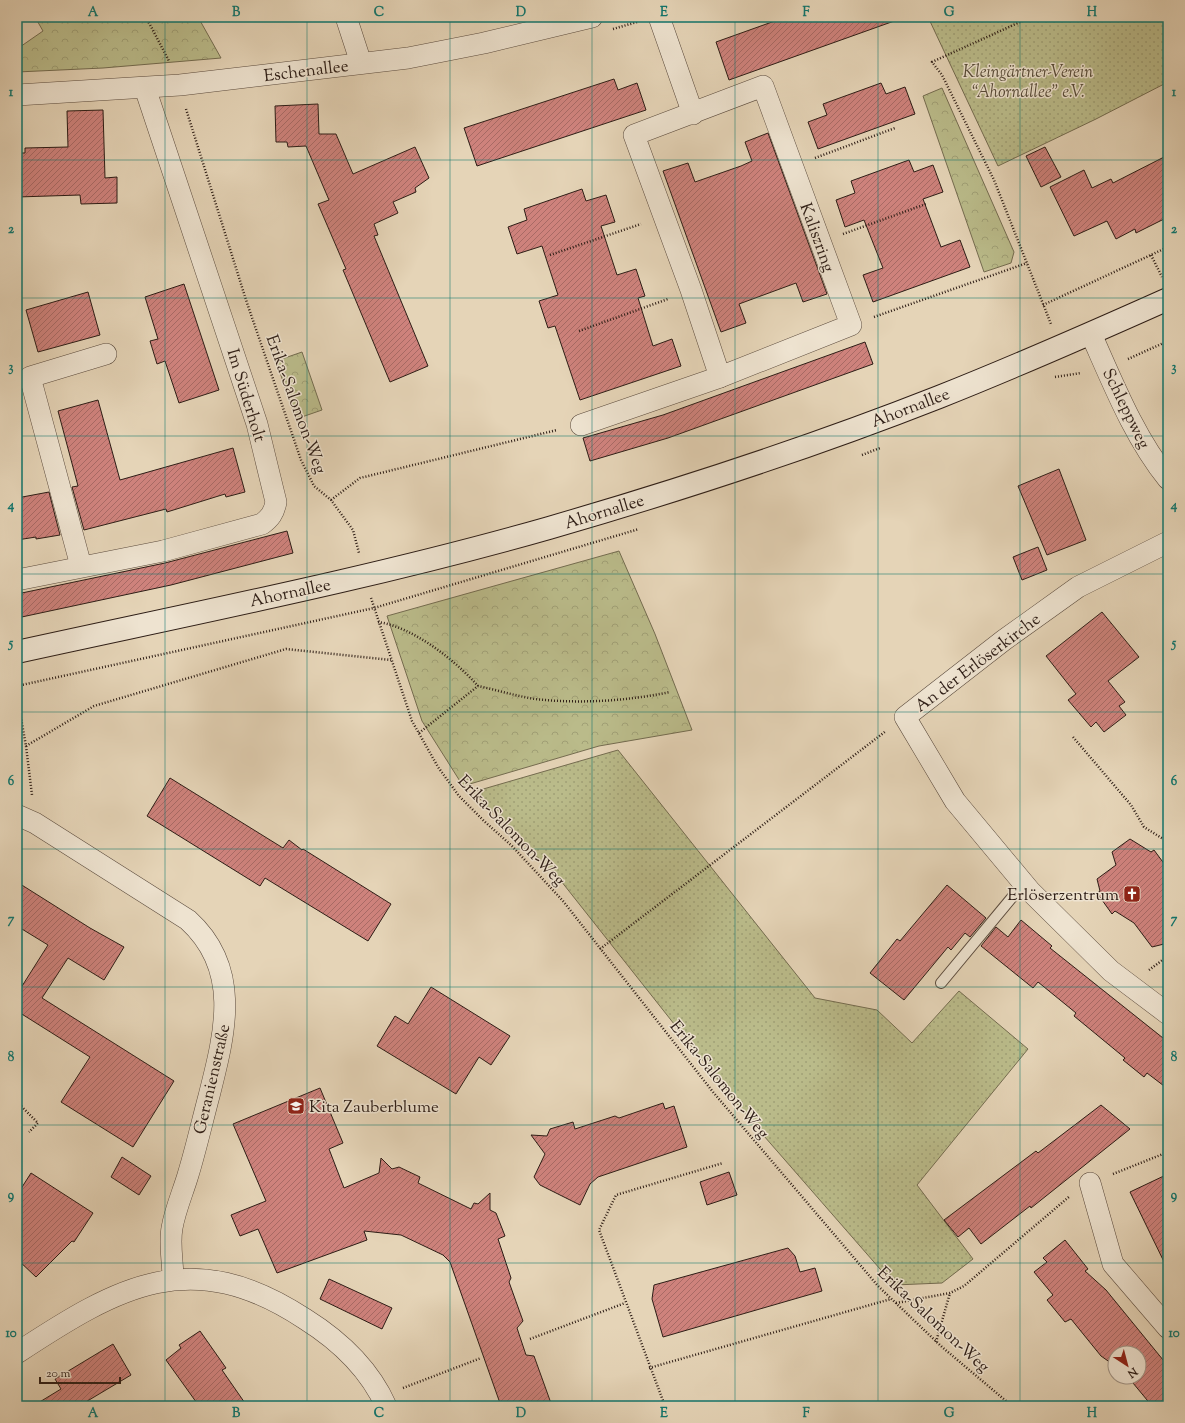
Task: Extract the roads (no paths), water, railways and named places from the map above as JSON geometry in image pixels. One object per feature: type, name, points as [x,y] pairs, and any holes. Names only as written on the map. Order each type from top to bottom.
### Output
[{"type":"main road","name":"Ahornallee","points":[[17,652],[365,576],[548,528],[680,488],[816,442],[938,397],[1091,334],[1166,291]]},
{"type":"street","points":[[346,17],[361,63]]},
{"type":"street","name":"Eschenallee","points":[[17,95],[145,88],[408,58],[592,17]]},
{"type":"street","points":[[659,17],[694,114]]},
{"type":"street","name":"Kaliszring","points":[[763,86],[851,325],[720,377],[691,290],[634,135],[694,114],[763,86]]},
{"type":"street","name":"Im Süderholt","points":[[17,580],[163,550],[262,524],[271,517],[276,502],[257,424],[145,88]]},
{"type":"street","name":"Schleppweg","points":[[1091,334],[1106,368],[1153,460],[1168,479]]},
{"type":"street","points":[[81,566],[30,377],[106,354]]},
{"type":"street","points":[[581,425],[720,377]]},
{"type":"street","name":"An der Erlöserkirche","points":[[1168,542],[1078,587],[1004,640],[905,716],[955,801],[1024,884],[1111,971],[1168,1014]]},
{"type":"street","name":"Geranienstraße","points":[[26,819],[188,920],[201,931],[208,941],[222,976],[226,1007],[223,1040],[192,1163],[172,1228],[173,1280]]},
{"type":"street","points":[[1090,1183],[1113,1264],[1168,1328]]},
{"type":"street","points":[[17,1353],[88,1308],[117,1295],[146,1285],[173,1280],[196,1278],[221,1281],[248,1289],[290,1308],[333,1337],[361,1364],[384,1401]]},
{"type":"lane","points":[[941,983],[1024,884]]},
{"type":"place","name":"Erlöserzentrum","points":[[1132,894]]},
{"type":"place","name":"Kita Zauberblume","points":[[296,1106]]},
{"type":"park label","name":"Kleingärtner-Verein “Ahornallee” e.V.","points":[[1028,81]]}]
